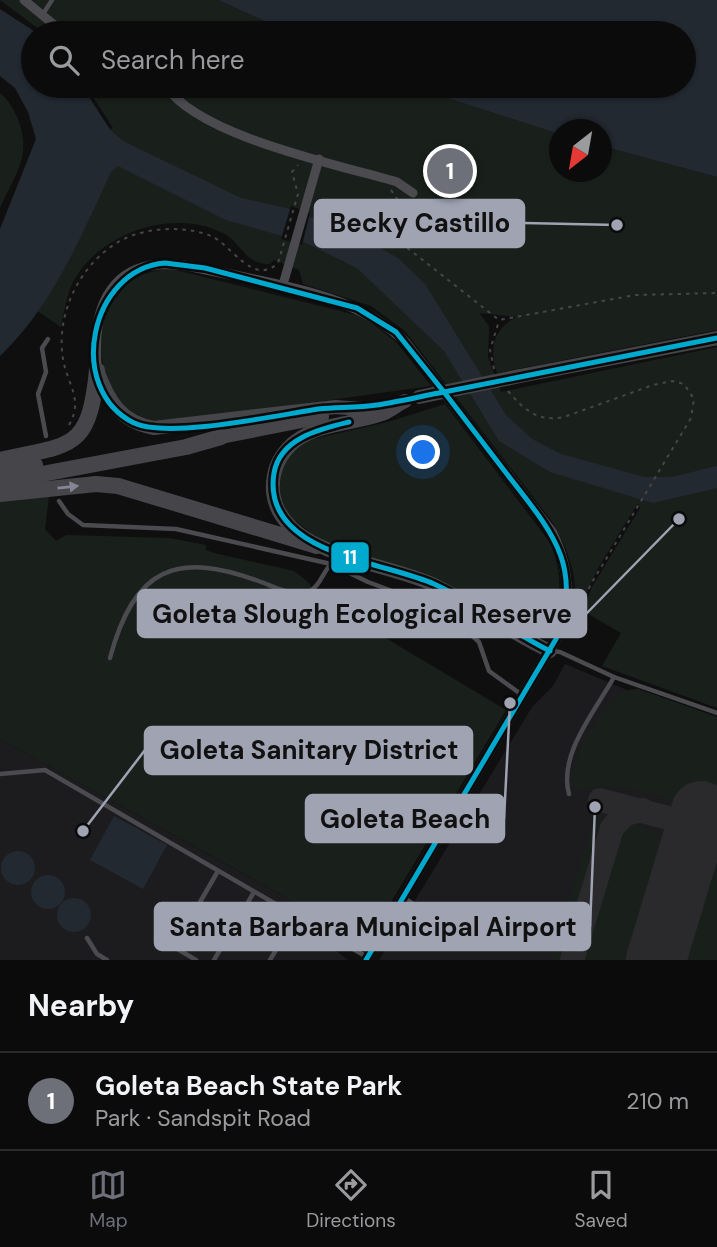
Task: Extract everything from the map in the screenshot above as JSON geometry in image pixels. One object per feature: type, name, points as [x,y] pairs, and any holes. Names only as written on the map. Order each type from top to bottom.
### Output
[{"type":"highway","points":[[0,460],[52,448],[78,436],[92,413],[97,370]]},
{"type":"highway","points":[[0,470],[221,437]]},
{"type":"highway","points":[[0,482],[186,447],[221,437]]},
{"type":"highway","points":[[0,494],[88,485],[118,486],[317,546]]},
{"type":"main road","points":[[221,437],[717,338]]},
{"type":"main road","points":[[97,370],[109,400],[118,412],[135,423],[154,428],[335,407],[362,409]]},
{"type":"main road","points":[[412,399],[383,413],[303,436],[280,458],[273,486],[279,512],[293,530],[317,546],[433,584],[550,651]]},
{"type":"street","points":[[24,0],[51,21]]},
{"type":"street","points":[[177,98],[208,122],[397,182],[412,193]]},
{"type":"street","points":[[282,288],[319,159]]},
{"type":"street","points":[[97,370],[95,331],[101,307],[113,287],[137,269],[158,264],[184,264],[361,310],[395,331],[552,532],[560,548],[567,583],[564,613],[550,651],[367,959]]},
{"type":"lane","points":[[43,14],[52,0]]},
{"type":"lane","points":[[46,436],[38,394],[46,372],[42,348],[48,339]]},
{"type":"lane","points":[[60,501],[72,518],[83,525],[176,529],[331,564],[368,582],[427,604],[456,621],[479,642],[489,671],[525,696]]},
{"type":"lane","points":[[110,658],[120,626],[136,594],[168,573],[186,567],[212,567],[287,591],[304,593],[314,588],[331,564]]},
{"type":"lane","points":[[550,651],[560,652],[614,677],[717,713]]},
{"type":"lane","points":[[569,794],[566,782],[574,751],[614,677]]},
{"type":"lane","points":[[0,774],[46,770],[367,959]]},
{"type":"lane","points":[[196,960],[174,947],[218,871]]},
{"type":"lane","points":[[214,960],[254,892]]},
{"type":"lane","points":[[404,898],[426,912]]},
{"type":"lane","points":[[270,960],[296,916]]},
{"type":"lane","points":[[87,938],[97,954],[107,960]]},
{"type":"path","points":[[64,431],[73,416],[76,401],[62,355],[68,311],[80,278],[97,257],[137,234],[180,230],[215,237],[239,260],[255,268],[266,270],[274,267],[278,263],[297,196],[292,172],[300,164]]},
{"type":"path","points":[[390,190],[397,200],[390,224],[396,239],[499,320],[635,295],[717,293]]},
{"type":"path","points":[[495,373],[490,350],[499,320]]},
{"type":"path","points":[[508,391],[531,414],[553,419],[653,385],[675,381],[688,388],[694,399],[694,412],[590,587],[580,615],[566,636]]},
{"type":"shaded area","points":[[0,0],[218,0],[264,21],[28,21]]},
{"type":"shaded area","points":[[218,0],[717,0],[717,177],[612,149],[612,119],[549,119],[549,131],[447,98],[696,98],[696,21],[264,21]]},
{"type":"shaded area","points":[[0,9],[21,23],[21,98],[90,98],[111,131],[125,142],[241,198],[286,208],[350,231],[398,258],[425,284],[506,415],[532,439],[561,454],[644,477],[672,477],[717,466],[717,488],[653,503],[550,472],[499,441],[444,351],[357,268],[304,242],[226,220],[118,166],[111,172],[64,270],[50,293],[35,316],[0,356],[0,229],[36,139],[28,112],[15,88],[0,76]]},
{"type":"shaded area","points":[[0,93],[15,112],[21,128],[23,152],[20,166],[0,208]]},
{"type":"shaded area","points":[[94,98],[447,98],[549,131],[549,182],[612,182],[612,149],[717,177],[717,330],[497,373],[493,356],[495,341],[502,328],[516,317],[479,313],[489,326],[488,357],[501,392],[717,347],[717,708],[602,666],[621,633],[583,611],[592,587],[640,508],[638,503],[598,568],[581,606],[574,605],[573,572],[562,540],[551,520],[405,331],[371,306],[303,284],[299,270],[274,260],[270,264],[255,261],[223,233],[204,226],[183,223],[140,229],[120,237],[102,249],[86,263],[74,280],[61,327],[16,297],[85,139],[113,128]]},
{"type":"shaded area","points":[[172,269],[364,317],[397,343],[431,386],[169,422],[141,419],[127,410],[115,396],[107,379],[102,361],[103,322],[109,305],[129,281],[142,275]]},
{"type":"shaded area","points":[[445,404],[551,544],[559,588],[556,610],[545,631],[530,633],[375,558],[321,540],[287,515],[279,495],[282,469],[292,452],[309,440],[388,422]]},
{"type":"shaded area","points":[[49,496],[45,529],[56,541],[66,535],[169,538],[206,545],[206,550],[214,553],[294,571],[308,582],[322,600],[506,710],[367,942],[0,739],[0,501]]},
{"type":"shaded area","points":[[565,664],[627,690],[638,689],[717,717],[717,960],[379,960],[532,707],[553,686]]},
{"type":"shaded area","points":[[638,689],[717,717],[717,816],[627,789],[591,788],[574,792],[572,782],[578,755],[601,714],[617,696]]},
{"type":"shaded area","points":[[0,739],[365,941],[341,930],[331,947],[348,960],[0,960]]},
{"type":"shaded area","points":[[595,815],[604,825],[564,960],[552,960]]},
{"type":"shaded area","points":[[114,816],[167,845],[143,889],[90,860]]},
{"type":"shaded area","points":[[631,825],[651,831],[662,847],[666,861],[637,960],[581,960],[619,836]]},
{"type":"shaded area","points":[[18,851],[30,856],[35,868],[30,880],[18,885],[6,880],[1,868],[6,856]]},
{"type":"shaded area","points":[[717,860],[717,960],[672,960],[692,891],[707,868]]},
{"type":"shaded area","points":[[48,875],[60,880],[65,892],[60,904],[48,909],[36,904],[31,892],[36,880]]},
{"type":"shaded area","points":[[74,898],[86,903],[91,915],[86,927],[74,932],[62,927],[57,915],[62,903]]},
{"type":"pier","points":[[291,206],[310,213],[302,245],[281,239]]},
{"type":"taxiway","points":[[600,800],[717,831]]},
{"type":"taxiway","points":[[572,960],[612,828],[625,814],[643,810]]},
{"type":"runway","points":[[656,960],[701,811]]},
{"type":"transit line","name":"11","points":[[165,263],[205,268],[357,308],[396,332],[444,392],[377,405],[318,409],[197,427],[150,427],[134,423],[112,407],[99,384],[94,359],[96,332],[104,307],[119,286],[139,270],[165,263]]},
{"type":"transit line","name":"11","points":[[444,392],[717,338]]},
{"type":"transit line","name":"11","points":[[366,960],[556,639],[564,614],[567,591],[565,571],[550,534],[444,392]]},
{"type":"transit line","name":"11","points":[[349,422],[314,432],[284,451],[274,473],[275,500],[286,521],[305,538],[330,550],[412,576],[449,591],[550,651]]},
{"type":"place","name":"Goleta Beach State Park","points":[[450,171]]},
{"type":"place","name":"Becky Castillo","points":[[617,225]]},
{"type":"place","name":"Goleta Slough Ecological Reserve","points":[[679,519]]},
{"type":"place","name":"Goleta Beach","points":[[510,703]]},
{"type":"place","name":"Santa Barbara Municipal Airport","points":[[595,807]]},
{"type":"place","name":"Goleta Sanitary District","points":[[83,831]]}]
